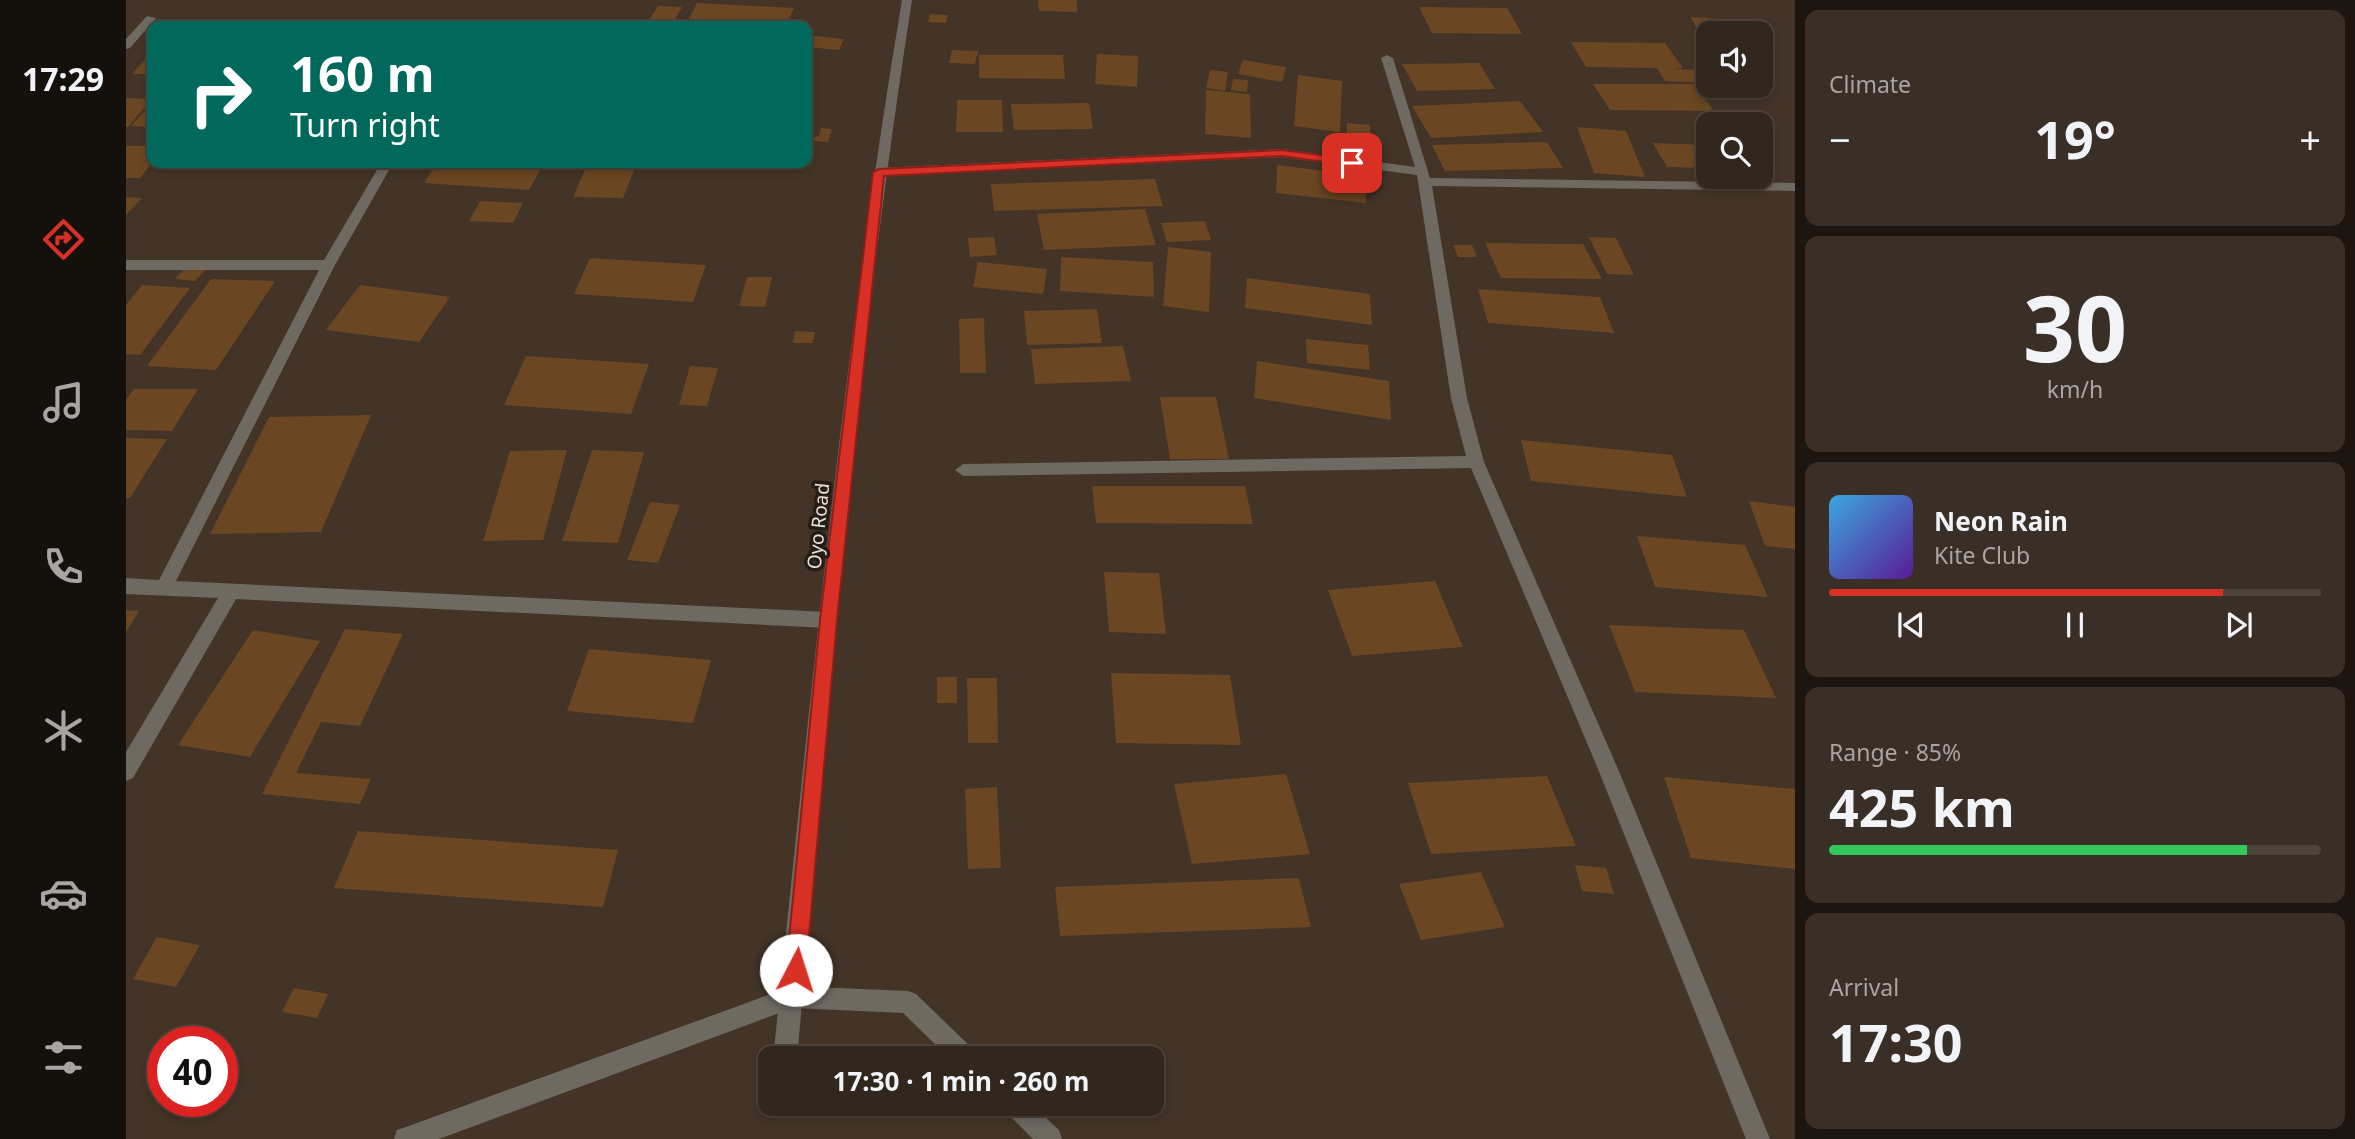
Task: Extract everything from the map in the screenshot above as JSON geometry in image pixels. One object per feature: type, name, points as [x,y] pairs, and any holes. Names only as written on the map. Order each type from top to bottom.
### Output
[{"type":"street","name":"Oyo Road","points":[[787,1046],[828,620],[879,172],[907,0]]},
{"type":"street","points":[[148,21],[151,18]]},
{"type":"street","points":[[126,46],[147,22]]},
{"type":"street","points":[[1387,58],[1423,177],[1459,398],[1476,462],[1608,769],[1758,1139]]},
{"type":"street","points":[[879,172],[1282,153],[1423,177],[1795,187]]},
{"type":"street","points":[[163,589],[328,265],[384,168]]},
{"type":"street","points":[[126,265],[328,265]]},
{"type":"street","points":[[963,470],[1476,462]]},
{"type":"street","points":[[126,586],[828,620]]},
{"type":"street","points":[[126,771],[231,592]]},
{"type":"street","points":[[406,1139],[793,997],[908,1002],[954,1046]]},
{"type":"street","points":[[1026,1116],[1050,1139]]},
{"type":"building","points":[[1038,0],[1077,0],[1077,12],[1039,11]]},
{"type":"building","points":[[697,3],[794,8],[788,21],[688,21]]},
{"type":"building","points":[[658,6],[682,7],[674,21],[649,20]]},
{"type":"building","points":[[1419,7],[1507,8],[1522,34],[1432,33]]},
{"type":"building","points":[[930,14],[948,15],[946,23],[928,22]]},
{"type":"building","points":[[1691,17],[1736,21],[1696,21],[1696,27]]},
{"type":"building","points":[[812,36],[844,39],[839,50],[812,47]]},
{"type":"building","points":[[1571,42],[1665,43],[1683,68],[1673,69],[1696,70],[1696,82],[1665,81],[1657,68],[1586,67]]},
{"type":"building","points":[[952,50],[978,51],[975,64],[949,63]]},
{"type":"building","points":[[1097,54],[1138,56],[1137,87],[1095,84]]},
{"type":"building","points":[[979,55],[1063,55],[1065,79],[979,78]]},
{"type":"building","points":[[147,58],[147,74],[132,74]]},
{"type":"building","points":[[1243,60],[1286,67],[1282,82],[1238,74]]},
{"type":"building","points":[[1479,63],[1495,89],[1417,91],[1402,64]]},
{"type":"building","points":[[1210,70],[1228,72],[1225,91],[1206,88]]},
{"type":"building","points":[[1298,75],[1342,81],[1340,132],[1294,126]]},
{"type":"building","points":[[1233,79],[1248,80],[1247,92],[1231,90]]},
{"type":"building","points":[[1593,84],[1694,84],[1696,98],[1704,98],[1714,111],[1610,110]]},
{"type":"building","points":[[1206,90],[1250,94],[1251,138],[1205,134]]},
{"type":"building","points":[[126,98],[147,99],[147,105],[126,127]]},
{"type":"building","points":[[957,100],[1002,100],[1003,132],[956,132]]},
{"type":"building","points":[[1520,101],[1543,132],[1431,138],[1412,106]]},
{"type":"building","points":[[1089,103],[1093,129],[1014,130],[1011,104]]},
{"type":"building","points":[[147,108],[147,127],[131,126]]},
{"type":"building","points":[[1347,123],[1370,125],[1371,143],[1347,140]]},
{"type":"building","points":[[1577,127],[1626,131],[1645,177],[1594,173]]},
{"type":"building","points":[[821,128],[832,129],[828,142],[813,141],[814,137],[819,136]]},
{"type":"building","points":[[1547,142],[1563,168],[1445,171],[1432,145]]},
{"type":"building","points":[[1653,143],[1696,145],[1696,168],[1667,167]]},
{"type":"building","points":[[126,146],[147,146],[148,168],[140,178],[126,178]]},
{"type":"building","points":[[1277,165],[1365,176],[1366,203],[1276,193]]},
{"type":"building","points":[[434,168],[541,168],[529,190],[424,183]]},
{"type":"building","points":[[586,168],[635,168],[623,198],[573,197]]},
{"type":"building","points":[[1155,179],[1163,206],[994,211],[991,184]]},
{"type":"building","points":[[126,197],[142,198],[126,215]]},
{"type":"building","points":[[480,201],[523,203],[513,223],[469,221]]},
{"type":"building","points":[[1145,209],[1156,245],[1044,250],[1037,214]]},
{"type":"building","points":[[1205,221],[1211,240],[1167,242],[1161,223]]},
{"type":"building","points":[[994,237],[997,255],[970,257],[968,238]]},
{"type":"building","points":[[1589,237],[1616,238],[1634,275],[1607,274]]},
{"type":"building","points":[[1485,243],[1583,244],[1602,279],[1501,278]]},
{"type":"building","points":[[1453,245],[1472,245],[1477,257],[1458,257]]},
{"type":"building","points":[[1168,247],[1211,252],[1209,312],[1163,306]]},
{"type":"building","points":[[1061,257],[1153,262],[1154,297],[1060,291]]},
{"type":"building","points":[[590,258],[706,265],[693,302],[574,294]]},
{"type":"building","points":[[978,262],[1047,269],[1043,294],[973,287]]},
{"type":"building","points":[[186,267],[206,269],[195,281],[175,279]]},
{"type":"building","points":[[747,277],[772,277],[765,307],[739,306]]},
{"type":"building","points":[[1247,278],[1370,294],[1372,325],[1245,308]]},
{"type":"building","points":[[211,279],[275,281],[216,370],[147,366]]},
{"type":"building","points":[[142,285],[190,288],[140,355],[126,354],[126,305]]},
{"type":"building","points":[[360,285],[450,297],[419,342],[326,330]]},
{"type":"building","points":[[1478,289],[1600,297],[1614,333],[1488,323]]},
{"type":"building","points":[[1097,309],[1102,343],[1027,345],[1024,311]]},
{"type":"building","points":[[984,318],[986,373],[960,373],[959,319]]},
{"type":"building","points":[[795,331],[815,332],[813,343],[793,343]]},
{"type":"building","points":[[1306,339],[1368,345],[1370,370],[1307,363]]},
{"type":"building","points":[[1123,346],[1131,381],[1035,384],[1031,349]]},
{"type":"building","points":[[526,356],[649,364],[631,414],[504,405]]},
{"type":"building","points":[[1257,361],[1389,381],[1391,420],[1254,398]]},
{"type":"building","points":[[690,366],[718,368],[707,406],[679,405]]},
{"type":"building","points":[[134,389],[198,389],[172,431],[126,430],[126,400]]},
{"type":"building","points":[[1160,397],[1216,397],[1229,459],[1170,459]]},
{"type":"building","points":[[371,415],[321,532],[210,534],[269,417]]},
{"type":"building","points":[[126,438],[167,439],[130,498],[126,498]]},
{"type":"building","points":[[1521,440],[1672,455],[1687,497],[1531,481]]},
{"type":"building","points":[[567,450],[543,540],[483,541],[510,451]]},
{"type":"building","points":[[592,450],[644,452],[618,543],[562,541]]},
{"type":"building","points":[[1092,486],[1245,486],[1253,524],[1096,523]]},
{"type":"building","points":[[1749,501],[1795,507],[1795,549],[1765,546]]},
{"type":"building","points":[[650,502],[680,505],[658,563],[627,560]]},
{"type":"building","points":[[1637,536],[1745,545],[1768,597],[1655,587]]},
{"type":"building","points":[[1104,572],[1159,573],[1166,634],[1109,632]]},
{"type":"building","points":[[1435,581],[1463,647],[1352,656],[1328,590]]},
{"type":"building","points":[[126,610],[139,611],[126,632]]},
{"type":"building","points":[[1609,625],[1744,630],[1776,698],[1635,692]]},
{"type":"building","points":[[345,629],[403,634],[360,726],[321,722],[296,773],[371,779],[360,804],[262,794]]},
{"type":"building","points":[[253,630],[320,641],[250,757],[178,745]]},
{"type":"building","points":[[589,649],[711,660],[693,723],[567,711]]},
{"type":"building","points":[[1111,673],[1230,675],[1241,745],[1116,743]]},
{"type":"building","points":[[937,677],[957,677],[957,703],[937,703]]},
{"type":"building","points":[[967,678],[997,678],[998,743],[968,743]]},
{"type":"building","points":[[1286,774],[1310,854],[1192,864],[1174,784]]},
{"type":"building","points":[[1547,776],[1576,846],[1431,854],[1408,783]]},
{"type":"building","points":[[1664,777],[1795,789],[1795,869],[1691,858]]},
{"type":"building","points":[[997,787],[1001,868],[968,869],[965,789]]},
{"type":"building","points":[[358,831],[618,850],[603,907],[334,888]]},
{"type":"building","points":[[1575,865],[1606,868],[1614,894],[1582,891]]},
{"type":"building","points":[[1481,872],[1505,927],[1421,940],[1399,884]]},
{"type":"building","points":[[1299,878],[1311,927],[1060,936],[1055,887]]},
{"type":"building","points":[[157,937],[200,945],[176,987],[133,979]]},
{"type":"building","points":[[294,988],[328,994],[317,1018],[282,1012]]},
{"type":"route","points":[[796,970],[828,620],[879,172],[1282,153],[1352,163]]}]
